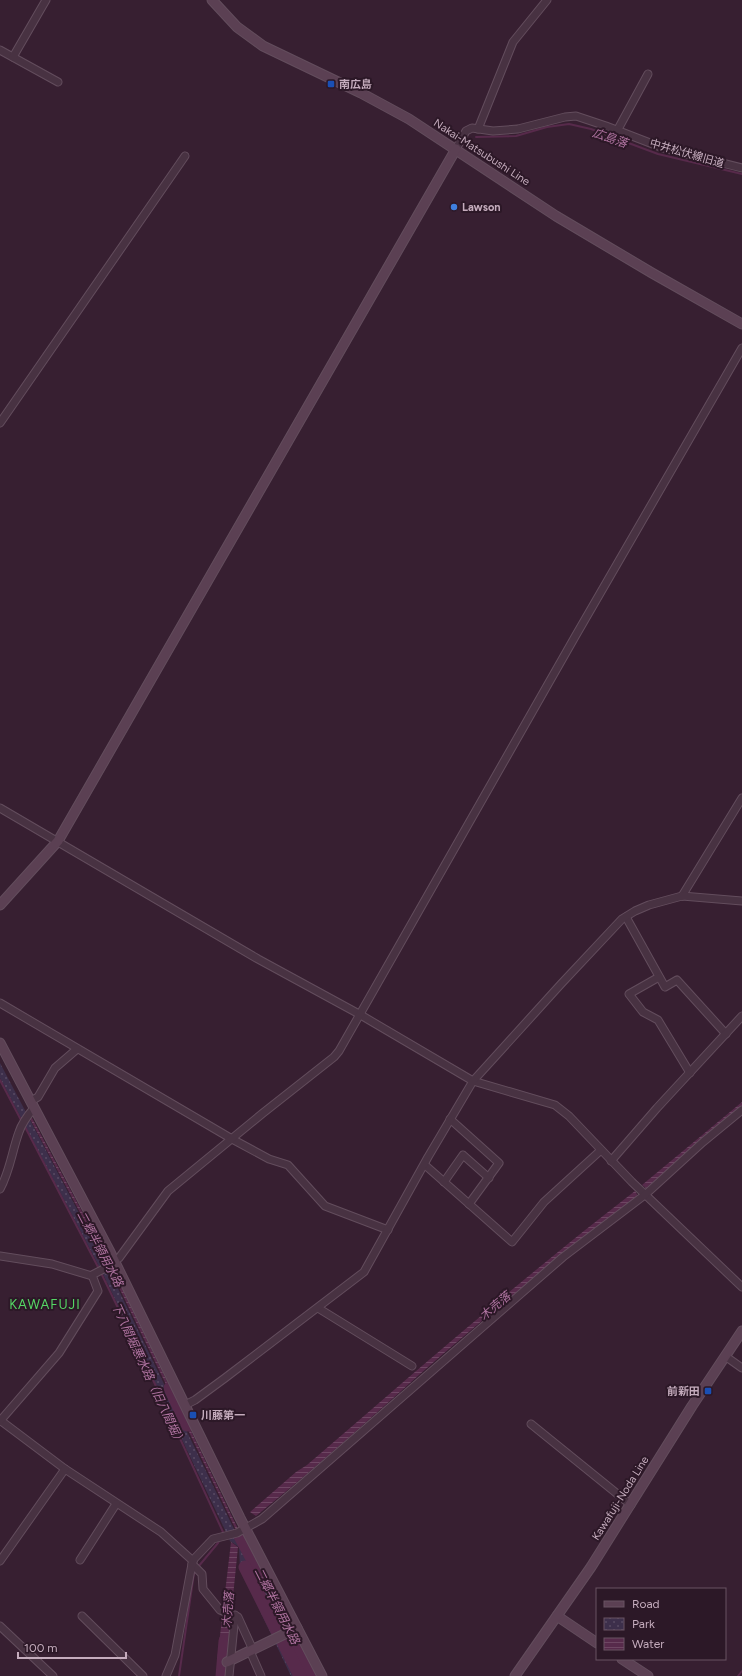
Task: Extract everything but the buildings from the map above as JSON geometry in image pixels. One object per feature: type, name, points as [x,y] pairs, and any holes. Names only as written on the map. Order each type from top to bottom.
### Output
[{"type":"street","points":[[13,57],[46,0]]},
{"type":"street","name":"Nakai-Matsubushi Line","points":[[212,0],[237,27],[264,46],[387,106],[456,149],[556,216],[742,324]]},
{"type":"street","points":[[0,905],[58,841],[466,131],[472,128],[478,129],[513,42],[547,0]]},
{"type":"street","points":[[0,50],[58,82]]},
{"type":"street","points":[[617,131],[648,74]]},
{"type":"street","name":"中井松伏線旧道","points":[[478,129],[493,131],[518,129],[565,117],[576,116],[663,148],[742,168]]},
{"type":"street","points":[[0,423],[185,156]]},
{"type":"street","points":[[0,1256],[52,1264],[92,1276],[119,1258],[168,1191],[334,1058],[742,348]]},
{"type":"street","points":[[682,896],[742,798]]},
{"type":"street","points":[[0,808],[258,959],[359,1014],[473,1081],[555,1105],[569,1116],[632,1182],[742,1287]]},
{"type":"street","points":[[185,1405],[195,1400],[219,1383],[364,1272],[473,1081],[565,980],[626,916],[649,905],[682,896],[742,901]]},
{"type":"street","points":[[626,916],[665,987],[677,980],[726,1034]]},
{"type":"street","points":[[659,977],[629,994],[643,1012],[658,1020],[690,1073]]},
{"type":"street","points":[[0,1003],[232,1139],[269,1159],[288,1165],[325,1206],[388,1230]]},
{"type":"street","points":[[612,1162],[742,1016]]},
{"type":"street","points":[[0,1043],[30,1111],[185,1405],[242,1531],[297,1628],[322,1676]]},
{"type":"street","points":[[0,1189],[4,1181],[19,1131],[30,1111],[55,1068],[77,1049]]},
{"type":"street","points":[[166,1676],[175,1655],[193,1562],[213,1539],[242,1531],[262,1520],[563,1257],[646,1194],[703,1142],[742,1110]]},
{"type":"street","points":[[450,1119],[499,1163],[469,1204]]},
{"type":"street","points":[[425,1165],[512,1242],[544,1202],[601,1150]]},
{"type":"street","points":[[444,1182],[463,1155],[488,1178]]},
{"type":"street","points":[[92,1276],[98,1291],[59,1354],[0,1420],[65,1469],[116,1504],[161,1532],[193,1562],[202,1574],[203,1589],[220,1610],[238,1617],[261,1676]]},
{"type":"street","points":[[318,1308],[412,1366]]},
{"type":"street","name":"Kawafuji-Noda Line","points":[[515,1676],[557,1616],[742,1331]]},
{"type":"street","points":[[725,1356],[742,1368]]},
{"type":"street","points":[[532,1424],[630,1505]]},
{"type":"street","points":[[0,1559],[65,1469]]},
{"type":"street","points":[[80,1560],[116,1504]]},
{"type":"street","points":[[229,1676],[229,1661],[235,1615]]},
{"type":"street","points":[[82,1616],[143,1676]]},
{"type":"street","points":[[557,1616],[596,1641]]},
{"type":"street","points":[[0,1626],[53,1676]]},
{"type":"street","points":[[229,1661],[297,1628]]},
{"type":"street","points":[[624,1660],[648,1676]]},
{"type":"green space","points":[[0,1063],[109,1270],[232,1525],[310,1676],[291,1676],[240,1569],[239,1547],[230,1541],[103,1274],[0,1078]]},
{"type":"water","points":[[742,1102],[742,1106],[646,1188],[642,1185]]},
{"type":"water","points":[[32,1118],[109,1262],[107,1263],[30,1119]]},
{"type":"water","points":[[635,1191],[638,1196],[564,1253],[491,1313],[280,1497],[256,1516],[250,1512],[510,1291]]},
{"type":"water","points":[[113,1270],[178,1404],[176,1405],[111,1271]]},
{"type":"water","points":[[180,1408],[238,1529],[236,1530],[178,1409]]},
{"type":"water","points":[[231,1542],[238,1547],[227,1656],[217,1661]]},
{"type":"water","points":[[250,1553],[284,1615],[281,1617],[249,1554]]},
{"type":"waterway","name":"広島落","points":[[476,137],[516,136],[547,127],[569,124],[591,129],[658,154],[742,174]]},
{"type":"waterway","name":"下八間堀悪水路（旧八間堀）","points":[[0,1080],[22,1122]]},
{"type":"waterway","name":"下八間堀悪水路（旧八間堀）","points":[[24,1125],[99,1269]]},
{"type":"waterway","name":"下八間堀悪水路（旧八間堀）","points":[[101,1273],[154,1382],[223,1532],[222,1535]]},
{"type":"waterway","name":"二郷半領用水路","points":[[170,1388],[187,1425]]},
{"type":"waterway","name":"二郷半領用水路","points":[[240,1536],[258,1570]]},
{"type":"waterway","name":"下八間堀悪水路（旧八間堀）","points":[[198,1567],[220,1539]]},
{"type":"waterway","points":[[245,1567],[277,1631]]},
{"type":"waterway","name":"下八間堀悪水路（旧八間堀）","points":[[179,1676],[194,1573],[196,1571]]},
{"type":"waterway","name":"二郷半領用水路","points":[[274,1601],[313,1676]]},
{"type":"waterway","name":"木売落","points":[[222,1676],[225,1641]]},
{"type":"waterway","points":[[283,1642],[300,1676]]},
{"type":"waterway","points":[[738,1676],[742,1671]]},
{"type":"place","name":"南広島","points":[[331,84]]},
{"type":"place","name":"Lawson","points":[[454,207]]},
{"type":"place","name":"前新田","points":[[708,1391]]},
{"type":"place","name":"川藤第一","points":[[193,1415]]},
{"type":"district","name":"KAWAFUJI","points":[[45,1304]]}]
